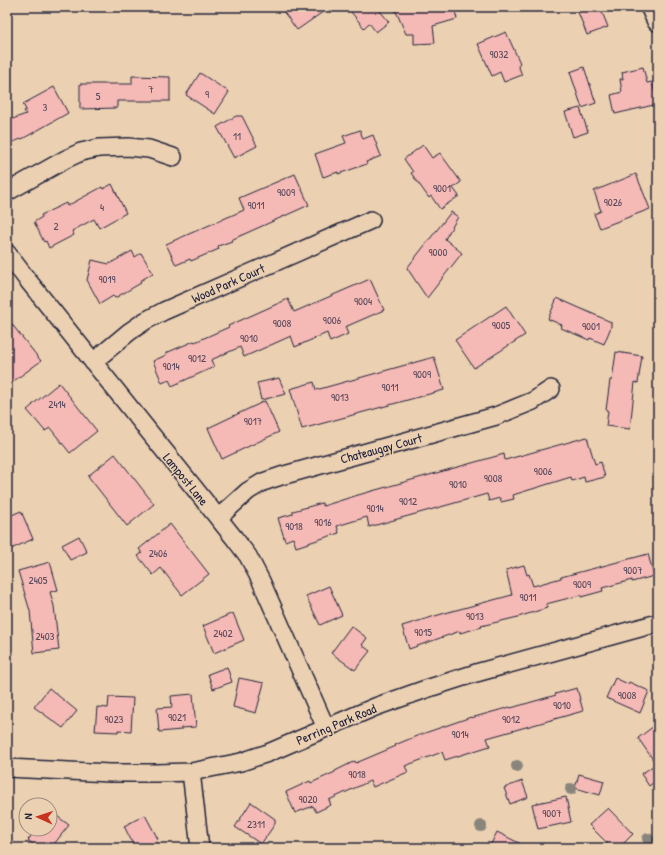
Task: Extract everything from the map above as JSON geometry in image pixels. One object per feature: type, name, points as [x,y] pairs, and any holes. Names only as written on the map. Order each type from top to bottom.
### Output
[{"type":"street","points":[[652,7],[658,20]]},
{"type":"street","points":[[7,192],[66,159],[81,152],[99,148],[128,146],[149,149],[173,157]]},
{"type":"street","name":"Wood Park Court","points":[[93,362],[129,332],[145,321],[164,311],[371,220]]},
{"type":"street","name":"Lampost Lane","points":[[7,253],[248,556],[261,581],[326,728]]},
{"type":"street","name":"Chateaugay Court","points":[[218,518],[248,491],[263,482],[496,416],[533,401],[551,389]]},
{"type":"street","name":"Perring Park Road","points":[[7,768],[110,773],[156,773],[191,772],[240,762],[261,755],[375,707],[426,689],[476,673],[658,623]]},
{"type":"street","points":[[191,772],[200,848]]},
{"type":"building","points":[[280,7],[330,7],[297,30]]},
{"type":"building","points":[[347,7],[377,7],[389,22],[376,32],[369,23],[364,28]]},
{"type":"building","points":[[394,7],[454,7],[457,19],[433,26],[435,43],[414,44],[414,34],[406,34]]},
{"type":"building","points":[[576,7],[600,7],[608,27],[587,35]]},
{"type":"building","points":[[506,32],[520,63],[518,65],[522,75],[504,82],[500,72],[492,76],[478,44]]},
{"type":"building","points":[[584,67],[596,103],[582,108],[570,72]]},
{"type":"building","points":[[643,67],[647,83],[652,82],[658,104],[615,114],[611,95],[622,92],[620,79],[623,79],[622,72]]},
{"type":"building","points":[[200,73],[229,92],[215,114],[186,95]]},
{"type":"building","points":[[132,76],[170,77],[170,101],[117,101],[117,108],[80,109],[80,84],[132,84]]},
{"type":"building","points":[[54,87],[68,113],[24,138],[7,144],[7,121],[26,114],[23,104]]},
{"type":"building","points":[[580,108],[588,132],[573,137],[565,112]]},
{"type":"building","points":[[236,116],[242,116],[257,146],[234,158],[217,127]]},
{"type":"building","points":[[360,130],[363,139],[373,135],[381,156],[366,162],[367,164],[338,174],[338,172],[323,177],[315,154],[346,143],[343,136]]},
{"type":"building","points":[[423,145],[432,158],[440,153],[461,182],[453,188],[459,196],[440,209],[431,196],[429,198],[411,173],[413,172],[404,159]]},
{"type":"building","points":[[295,174],[309,205],[218,246],[219,249],[191,261],[190,259],[176,265],[166,244],[244,210],[239,198]]},
{"type":"building","points":[[636,174],[650,209],[600,228],[594,214],[601,211],[594,191]]},
{"type":"building","points":[[112,184],[126,213],[99,228],[94,219],[72,231],[74,235],[49,248],[46,241],[44,242],[34,222],[42,217],[41,215],[66,203],[67,206],[102,187],[103,189]]},
{"type":"building","points":[[451,212],[458,217],[445,239],[462,253],[427,298],[407,268]]},
{"type":"building","points":[[132,251],[135,257],[141,253],[153,273],[140,281],[141,283],[115,298],[113,296],[100,304],[87,280],[92,260],[109,264]]},
{"type":"building","points":[[370,279],[384,310],[345,327],[348,334],[330,342],[327,333],[295,347],[291,336],[244,357],[240,347],[211,360],[214,367],[172,386],[169,380],[162,383],[153,361],[166,355],[166,353],[229,327],[228,326],[288,299],[294,312]]},
{"type":"building","points":[[557,298],[611,322],[611,327],[604,344],[590,338],[589,340],[561,328],[562,325],[548,319]]},
{"type":"building","points":[[506,306],[525,335],[474,368],[455,340]]},
{"type":"building","points":[[7,318],[41,361],[7,386]]},
{"type":"building","points":[[616,352],[642,356],[638,383],[635,382],[630,429],[606,426],[608,411],[606,410],[610,380],[612,380]]},
{"type":"building","points":[[434,357],[444,390],[302,429],[290,389],[314,382],[316,390]]},
{"type":"building","points":[[279,378],[286,394],[261,400],[257,383]]},
{"type":"building","points":[[59,383],[97,431],[70,453],[50,428],[45,431],[27,410]]},
{"type":"building","points":[[265,401],[279,432],[222,459],[208,428]]},
{"type":"building","points":[[587,437],[595,464],[601,462],[605,477],[585,482],[584,477],[572,481],[571,477],[513,495],[514,499],[501,502],[500,498],[489,501],[487,494],[369,527],[367,517],[337,526],[339,533],[296,547],[293,538],[285,541],[278,518],[293,514],[293,511],[322,503],[323,506],[504,454],[505,460]]},
{"type":"building","points":[[115,454],[154,504],[127,526],[88,476]]},
{"type":"building","points":[[21,511],[33,539],[11,549],[7,540],[7,517]]},
{"type":"building","points":[[170,524],[209,574],[182,595],[161,568],[153,575],[138,556],[142,553],[139,549]]},
{"type":"building","points":[[79,536],[87,552],[70,560],[62,545]]},
{"type":"building","points":[[648,554],[654,576],[602,588],[603,591],[581,597],[581,595],[546,604],[547,608],[460,633],[460,631],[409,649],[402,626],[512,595],[506,570],[524,565],[533,586]]},
{"type":"building","points":[[50,562],[58,590],[50,592],[54,606],[59,650],[34,653],[30,611],[18,571]]},
{"type":"building","points":[[329,586],[342,615],[320,625],[306,596]]},
{"type":"building","points":[[233,613],[244,640],[214,653],[203,626]]},
{"type":"building","points":[[351,626],[367,638],[362,645],[370,651],[355,670],[331,653]]},
{"type":"building","points":[[227,667],[232,682],[213,689],[208,674]]},
{"type":"building","points":[[239,678],[264,683],[256,713],[233,707]]},
{"type":"building","points":[[615,678],[628,684],[629,682],[649,691],[640,713],[606,698]]},
{"type":"building","points":[[49,688],[77,711],[63,728],[34,707]]},
{"type":"building","points":[[577,688],[583,711],[487,738],[490,746],[445,760],[442,752],[405,766],[408,772],[373,787],[370,781],[329,800],[331,805],[316,812],[313,806],[295,813],[286,792],[310,781],[311,783],[355,761],[356,763],[419,735],[471,717],[511,708]]},
{"type":"building","points":[[193,694],[196,727],[159,732],[157,708],[172,707],[171,696]]},
{"type":"building","points":[[109,697],[133,698],[131,731],[95,731],[97,707],[108,708]]},
{"type":"building","points":[[658,723],[658,779],[649,786],[641,774],[656,764],[638,738]]},
{"type":"building","points":[[579,774],[604,781],[600,795],[575,788]]},
{"type":"building","points":[[522,781],[528,797],[510,804],[504,788]]},
{"type":"building","points":[[566,797],[571,822],[538,829],[532,804]]},
{"type":"building","points":[[251,802],[275,819],[275,824],[261,844],[235,827]]},
{"type":"building","points":[[608,808],[633,834],[619,848],[612,848],[589,825]]},
{"type":"building","points":[[145,815],[158,839],[156,840],[160,848],[135,848],[124,826]]},
{"type":"building","points":[[58,817],[69,825],[51,848],[38,848],[28,840],[30,837],[58,837]]},
{"type":"building","points":[[497,832],[529,848],[489,848]]}]
